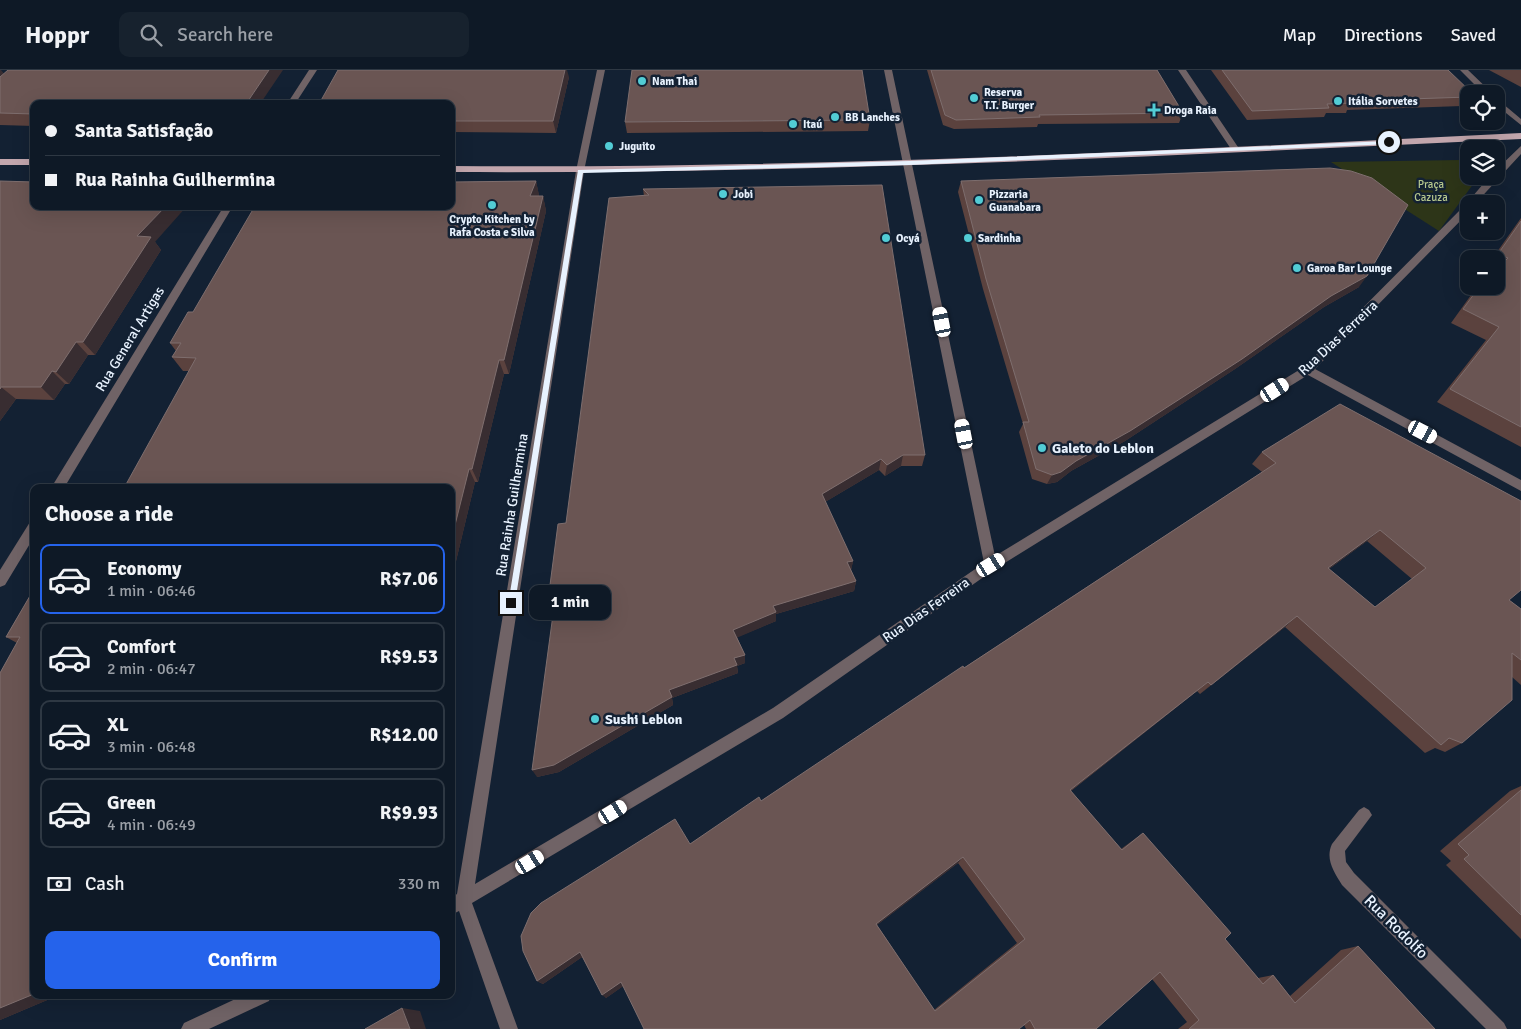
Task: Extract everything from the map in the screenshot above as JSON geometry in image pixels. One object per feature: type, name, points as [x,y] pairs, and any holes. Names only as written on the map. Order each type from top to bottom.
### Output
[{"type":"main road","points":[[455,168],[580,171],[909,163],[1521,136]]},
{"type":"main road","points":[[0,162],[30,162]]},
{"type":"street","points":[[293,100],[312,70]]},
{"type":"street","name":"Rua Rainha Guilhermina","points":[[509,1029],[464,902],[580,171],[601,70]]},
{"type":"street","points":[[888,70],[909,163],[991,565]]},
{"type":"street","points":[[1182,70],[1236,150]]},
{"type":"street","points":[[1464,70],[1480,85]]},
{"type":"street","points":[[1505,109],[1521,124]]},
{"type":"street","name":"Rua Dias Ferreira","points":[[1505,166],[1521,149]]},
{"type":"street","name":"Rua Dias Ferreira","points":[[1479,195],[1488,185]]},
{"type":"street","name":"Rua General Artigas","points":[[59,484],[227,210]]},
{"type":"street","name":"Rua Dias Ferreira","points":[[455,905],[464,902],[778,713],[991,565],[1308,370],[1460,215]]},
{"type":"street","points":[[1308,370],[1521,486]]},
{"type":"street","points":[[0,581],[30,532]]},
{"type":"street","name":"Rua Rodolfo","points":[[1364,815],[1337,849],[1338,864],[1348,878],[1498,1029]]},
{"type":"street","points":[[190,1029],[254,999]]},
{"type":"green space","name":"Praça Cazuza","points":[[1460,160],[1460,185],[1472,185],[1465,195],[1460,195],[1460,202],[1439,231],[1331,162]]},
{"type":"building","points":[[8,70],[269,70],[249,100],[30,100],[30,114],[0,113],[0,77]]},
{"type":"building","points":[[338,70],[565,70],[553,121],[455,121],[455,100],[321,100]]},
{"type":"building","points":[[632,70],[862,70],[870,120],[625,122]]},
{"type":"building","points":[[931,70],[1157,70],[1183,113],[1039,115],[1040,117],[956,120],[945,115]]},
{"type":"building","points":[[1222,70],[1448,70],[1464,85],[1460,85],[1460,97],[1349,101],[1351,103],[1327,104],[1329,108],[1252,111]]},
{"type":"building","points":[[1330,168],[1351,171],[1372,178],[1408,205],[1367,276],[1331,296],[1242,359],[1130,431],[1076,461],[1061,472],[1052,475],[1036,469],[1023,422],[1029,422],[986,279],[961,181]]},
{"type":"building","points":[[0,181],[30,182],[30,210],[162,210],[137,236],[151,237],[83,342],[76,342],[56,372],[52,371],[41,387],[1,387],[0,389]]},
{"type":"building","points":[[536,181],[530,196],[543,196],[504,360],[499,360],[472,469],[469,469],[455,525],[455,484],[126,484],[196,358],[172,357],[181,343],[170,343],[188,312],[193,312],[253,210],[455,210],[455,182]]},
{"type":"building","points":[[882,185],[925,455],[903,455],[887,465],[881,459],[822,494],[853,561],[847,562],[856,581],[773,606],[776,612],[733,630],[745,655],[734,658],[737,665],[669,690],[672,697],[554,765],[532,770],[557,585],[550,585],[558,524],[566,523],[609,198],[649,195],[643,189]]},
{"type":"building","points":[[1521,221],[1521,427],[1450,389],[1499,327],[1463,309],[1473,295],[1505,295],[1505,261],[1508,258],[1505,257],[1505,250],[1501,250]]},
{"type":"building","points":[[1340,404],[1521,501],[1521,590],[1509,600],[1521,609],[1521,660],[1512,653],[1512,700],[1462,743],[1449,738],[1441,745],[1297,616],[1211,685],[1208,682],[1070,790],[1122,850],[1143,833],[1231,933],[1225,939],[1263,984],[1273,975],[1295,1003],[1358,946],[1435,1029],[1189,1029],[1199,1020],[1160,972],[1096,1029],[1035,1029],[1030,1020],[1019,1029],[644,1029],[621,982],[602,995],[580,952],[537,981],[523,951],[521,936],[531,913],[541,903],[675,819],[690,844],[759,797],[761,801],[963,666],[964,668],[1276,463],[1262,452]],"holes":[[[1380,530],[1426,568],[1375,607],[1328,568]],[[963,857],[1025,939],[935,1011],[876,924]]]},
{"type":"building","points":[[30,596],[30,996],[0,1008],[0,673],[20,637],[6,637]]},
{"type":"building","points":[[1521,790],[1521,915],[1464,859],[1469,855],[1458,844]]},
{"type":"building","points":[[402,1008],[410,1029],[365,1029]]},
{"type":"place","name":"Nam Thai","points":[[642,81]]},
{"type":"place","name":"Reserva T.T. Burger","points":[[974,98]]},
{"type":"place","name":"Itália Sorvetes","points":[[1338,101]]},
{"type":"place","name":"Droga Raia","points":[[1154,110]]},
{"type":"place","name":"BB Lanches","points":[[835,117]]},
{"type":"place","name":"Itaú","points":[[793,124]]},
{"type":"place","name":"Juguito","points":[[609,146]]},
{"type":"place","name":"Jobi","points":[[723,194]]},
{"type":"place","name":"Pizzaria Guanabara","points":[[979,200]]},
{"type":"place","name":"Crypto Kitchen by Rafa Costa e Silva","points":[[492,205]]},
{"type":"place","name":"Ocyá","points":[[886,238]]},
{"type":"place","name":"Sardinha","points":[[968,238]]},
{"type":"place","name":"Garoa Bar Lounge","points":[[1297,268]]},
{"type":"place","name":"Galeto do Leblon","points":[[1042,448]]},
{"type":"place","name":"Sushi Leblon","points":[[595,719]]},
{"type":"route","points":[[511,603],[580,171],[909,163],[1389,142]]}]
